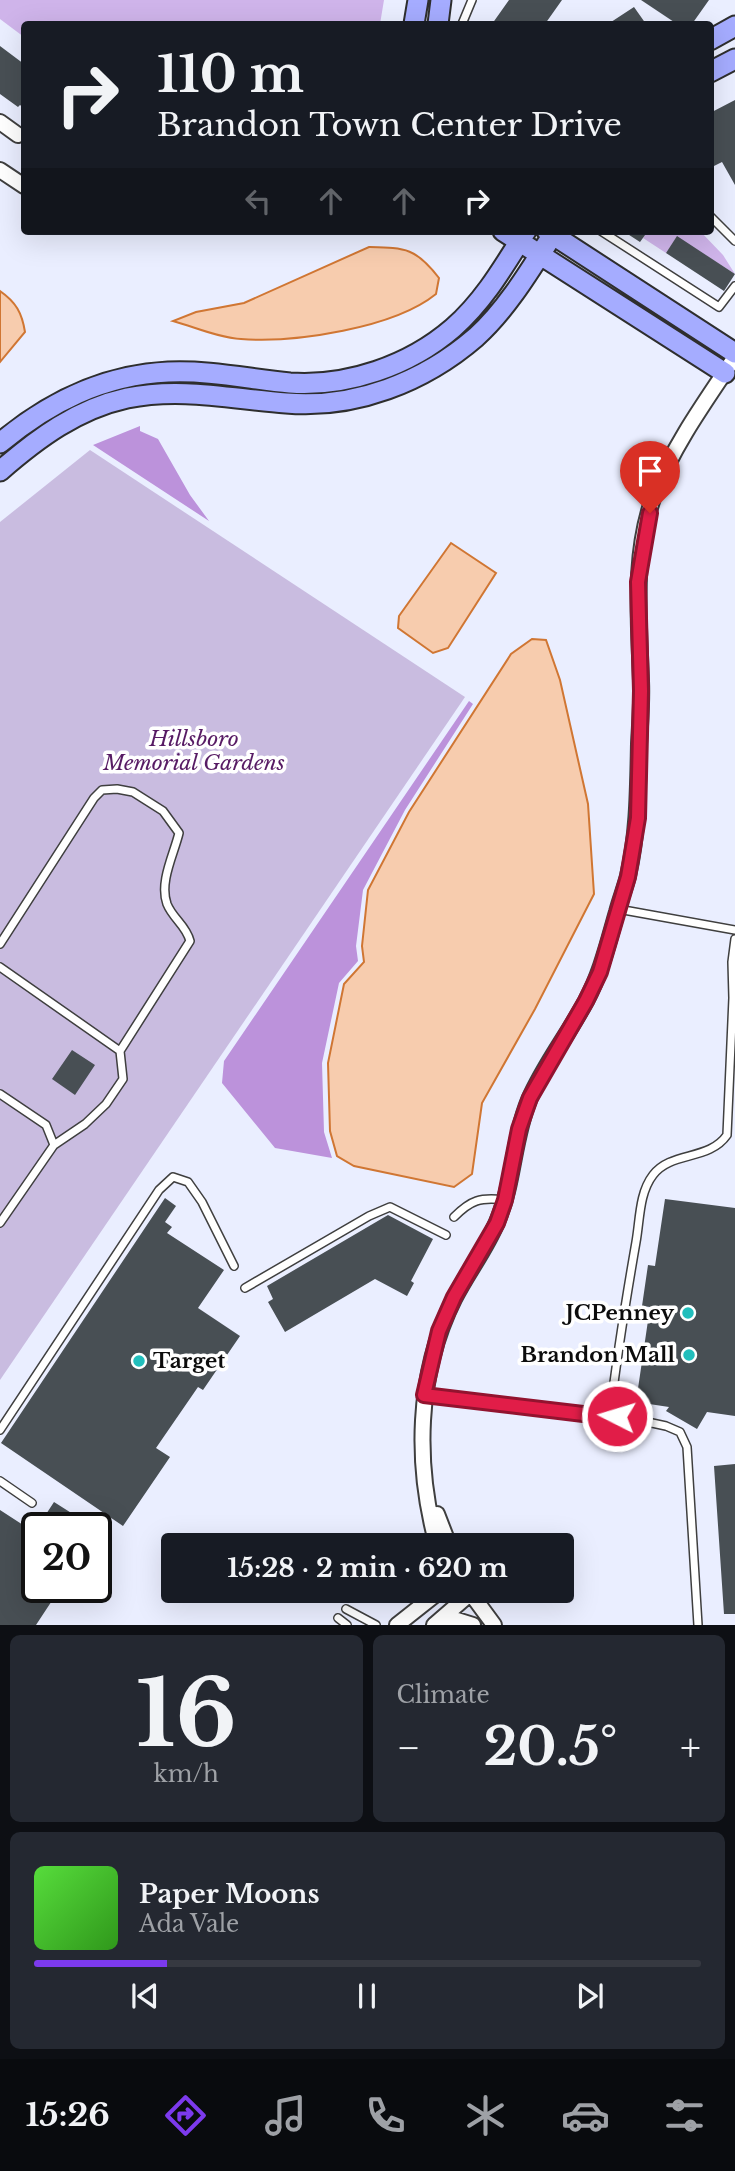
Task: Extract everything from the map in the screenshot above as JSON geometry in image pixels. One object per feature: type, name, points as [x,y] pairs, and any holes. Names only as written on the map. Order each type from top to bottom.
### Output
[{"type":"street","points":[[415,21],[418,0]]},
{"type":"street","points":[[438,21],[441,0]]},
{"type":"street","points":[[714,38],[735,26]]},
{"type":"street","points":[[714,70],[735,59]]},
{"type":"street","points":[[0,122],[18,135]]},
{"type":"street","points":[[0,170],[21,184]]},
{"type":"street","points":[[0,443],[29,419],[55,403],[107,381],[141,374],[191,372],[306,383],[339,380],[383,369],[423,349],[452,329],[491,287],[516,235],[539,255],[732,361]]},
{"type":"street","points":[[0,471],[41,437],[66,421],[89,410],[142,395],[195,393],[303,404],[345,401],[389,388],[427,372],[476,336],[505,304],[550,235]]},
{"type":"street","points":[[556,235],[732,361]]},
{"type":"street","points":[[434,1533],[428,1512],[422,1439],[424,1395],[439,1331],[454,1297],[497,1223],[505,1200],[519,1129],[530,1098],[591,990],[607,952],[628,877],[638,818],[641,691],[638,582],[645,530],[654,495],[665,470],[732,361]]},
{"type":"street","points":[[427,1489],[444,1533]]},
{"type":"street","points":[[400,1622],[416,1603]]},
{"type":"street","points":[[400,1622],[425,1603]]},
{"type":"street","points":[[436,1623],[458,1603]]},
{"type":"street","points":[[478,1603],[494,1625]]},
{"type":"street","points":[[436,1623],[457,1620],[473,1625]]},
{"type":"lane","points":[[463,21],[471,0]]},
{"type":"lane","points":[[714,220],[735,241]]},
{"type":"lane","points":[[607,235],[719,307],[735,286]]},
{"type":"lane","points":[[29,419],[41,437]]},
{"type":"lane","points":[[0,944],[94,797],[102,790],[133,792],[163,811],[179,833],[165,888],[167,904],[188,931],[190,942],[120,1051],[123,1079],[106,1104],[85,1124],[54,1145],[0,1223]]},
{"type":"lane","points":[[618,909],[735,930]]},
{"type":"lane","points":[[610,1413],[644,1190],[661,1165],[703,1153],[721,1144],[727,1135],[735,939]]},
{"type":"lane","points":[[0,967],[120,1051]]},
{"type":"lane","points":[[0,1094],[46,1125],[54,1145]]},
{"type":"lane","points":[[0,1430],[159,1190],[173,1177],[188,1182],[195,1192],[234,1266]]},
{"type":"lane","points":[[454,1217],[468,1203],[488,1198],[505,1200]]},
{"type":"lane","points":[[246,1288],[369,1216],[390,1207],[446,1235]]},
{"type":"lane","points":[[424,1395],[600,1416],[610,1413],[666,1426],[680,1432],[687,1447],[698,1625]]},
{"type":"lane","points":[[0,1481],[32,1503]]},
{"type":"lane","points":[[346,1609],[376,1625]]},
{"type":"lane","points":[[338,1618],[346,1625]]},
{"type":"shaded area","points":[[0,0],[384,0],[380,21],[21,21],[21,35],[0,19]]},
{"type":"shaded area","points":[[645,235],[704,235],[723,255],[735,274],[677,237],[666,253],[643,238]]},
{"type":"shaded area","points":[[369,247],[401,249],[416,255],[439,278],[436,294],[418,306],[370,324],[343,331],[288,338],[233,338],[173,321],[196,312],[244,303]]},
{"type":"shaded area","points":[[0,291],[17,308],[25,332],[0,362]]},
{"type":"shaded area","points":[[140,426],[140,431],[158,439],[190,495],[209,521],[93,445]]},
{"type":"shaded area","points":[[451,543],[496,573],[448,648],[433,653],[398,628],[399,616]]},
{"type":"shaded area","points":[[532,639],[546,640],[560,680],[588,804],[594,894],[535,1009],[482,1103],[472,1174],[454,1187],[354,1166],[337,1156],[330,1131],[328,1063],[344,984],[364,962],[362,946],[368,890],[409,812],[511,654]]},
{"type":"shaded area","points":[[469,701],[473,704],[405,810],[363,890],[356,946],[358,961],[339,983],[322,1063],[324,1132],[332,1158],[275,1148],[222,1083],[224,1061]]},
{"type":"green space","name":"Hillsboro Memorial Gardens","points":[[90,450],[465,697],[0,1380],[0,522]]},
{"type":"building","points":[[509,0],[562,0],[547,21],[494,21]]},
{"type":"building","points":[[641,0],[709,0],[694,21],[672,21]]},
{"type":"building","points":[[634,7],[644,21],[613,21]]},
{"type":"building","points":[[0,46],[21,62],[21,106],[18,107],[0,94]]},
{"type":"building","points":[[735,100],[735,185],[722,162],[714,166],[714,111]]},
{"type":"building","points":[[629,235],[645,235],[640,242]]},
{"type":"building","points":[[677,236],[735,274],[724,291],[666,253]]},
{"type":"building","points":[[72,1050],[95,1065],[75,1095],[52,1079]]},
{"type":"building","name":"Target","points":[[165,1198],[176,1206],[165,1222],[172,1227],[167,1233],[224,1270],[198,1308],[240,1336],[203,1390],[198,1387],[156,1448],[170,1457],[123,1526],[112,1519],[112,1512],[102,1512],[1,1443]]},
{"type":"building","name":"Brandon Mall","points":[[665,1199],[735,1208],[735,1416],[707,1412],[697,1429],[666,1411],[669,1407],[636,1402],[650,1307],[642,1306],[648,1265],[655,1266]]},
{"type":"building","points":[[388,1215],[433,1239],[411,1281],[414,1283],[407,1296],[375,1279],[285,1332],[268,1302],[273,1299],[267,1286]]},
{"type":"building","points":[[735,1464],[735,1614],[724,1614],[714,1466]]},
{"type":"building","points":[[54,1502],[70,1512],[47,1512]]},
{"type":"building","points":[[0,1510],[21,1524],[21,1603],[50,1603],[36,1625],[0,1625]]},
{"type":"place","name":"JCPenney","points":[[688,1313]]},
{"type":"place","name":"Brandon Mall","points":[[689,1355]]},
{"type":"place","name":"Target","points":[[139,1361]]},
{"type":"route","points":[[617,1416],[610,1413],[600,1416],[424,1395],[439,1331],[454,1297],[497,1223],[505,1200],[519,1129],[530,1098],[600,972],[628,877],[638,818],[641,691],[638,582],[650,513]]}]
